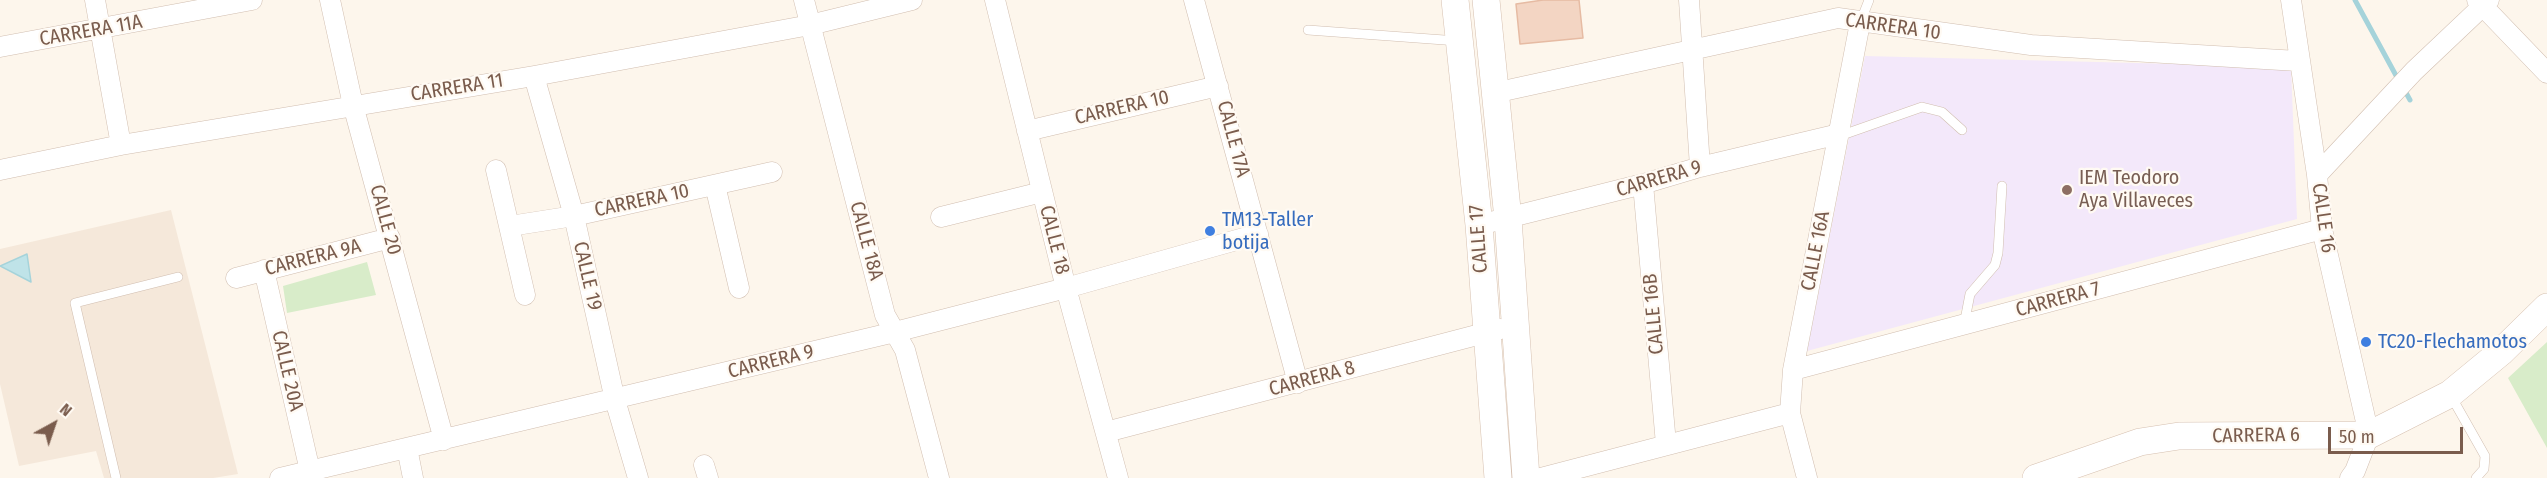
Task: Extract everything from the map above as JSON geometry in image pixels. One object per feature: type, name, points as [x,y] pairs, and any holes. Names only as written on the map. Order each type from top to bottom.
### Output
[{"type":"street","points":[[95,0],[121,145]]},
{"type":"street","name":"CARRERA 11A","points":[[0,47],[252,0]]},
{"type":"street","name":"CALLE 20","points":[[330,0],[353,105],[444,440]]},
{"type":"street","name":"CALLE 18A","points":[[804,0],[885,315],[905,351],[939,478]]},
{"type":"street","name":"CARRERA 11","points":[[0,170],[121,145],[534,76],[810,25],[912,0]]},
{"type":"street","name":"CALLE 18","points":[[995,0],[1066,288],[1118,478]]},
{"type":"street","name":"CALLE 17A","points":[[1194,0],[1298,383]]},
{"type":"street","name":"CALLE 17","points":[[1455,0],[1479,225],[1498,478]]},
{"type":"street","name":"CALLE 17","points":[[1486,0],[1517,325],[1526,478]]},
{"type":"street","points":[[1689,0],[1700,167]]},
{"type":"street","name":"CALLE 16","points":[[2291,0],[2298,61],[2317,175],[2322,229],[2368,435]]},
{"type":"street","points":[[2317,175],[2414,71],[2483,2],[2547,73]]},
{"type":"street","name":"CARRERA 10","points":[[1494,93],[1691,52],[1838,18],[1860,23],[2031,45],[2298,61]]},
{"type":"street","name":"CALLE 16A","points":[[1808,478],[1790,414],[1794,370],[1860,23]]},
{"type":"street","name":"CALLE 19","points":[[534,76],[574,216],[615,400],[638,478]]},
{"type":"street","name":"CARRERA 10","points":[[1027,130],[1218,86]]},
{"type":"street","name":"CARRERA 9","points":[[1479,225],[1643,184],[1700,167],[1839,134]]},
{"type":"street","points":[[496,170],[525,295]]},
{"type":"street","name":"CARRERA 10","points":[[510,226],[574,216],[772,172]]},
{"type":"street","name":"CALLE 16B","points":[[1643,184],[1666,444]]},
{"type":"street","points":[[715,185],[739,288]]},
{"type":"street","points":[[941,217],[1042,192]]},
{"type":"street","name":"CARRERA 7","points":[[1794,370],[2322,229]]},
{"type":"street","name":"CARRERA 9","points":[[280,478],[895,332],[1066,288],[1258,234]]},
{"type":"street","name":"CARRERA 9A","points":[[236,278],[390,238]]},
{"type":"street","name":"CALLE 20A","points":[[264,270],[310,471]]},
{"type":"street","name":"CARRERA 6","points":[[2036,478],[2140,442],[2179,436],[2368,435],[2450,394],[2501,352],[2547,307]]},
{"type":"street","name":"CARRERA 8","points":[[1106,432],[1517,325]]},
{"type":"street","points":[[1541,478],[1666,444],[1790,414]]},
{"type":"street","points":[[2350,478],[2368,435]]},
{"type":"street","points":[[406,448],[413,478]]},
{"type":"lane","points":[[1860,23],[1869,0]]},
{"type":"lane","points":[[1308,30],[1459,41]]},
{"type":"lane","points":[[1839,134],[1848,134],[1922,107],[1942,112],[1962,130]]},
{"type":"lane","points":[[1964,325],[1970,294],[1995,265],[1998,253],[2002,186]]},
{"type":"lane","points":[[117,478],[75,303],[178,277]]},
{"type":"lane","points":[[2450,394],[2485,456],[2484,469],[2476,478]]},
{"type":"shaded area","name":"IEM Teodoro Aya Villaveces","points":[[1865,56],[2291,67],[2297,219],[1807,351]]},
{"type":"shaded area","points":[[171,210],[238,474],[213,478],[104,478],[96,451],[19,466],[0,384],[0,249]]},
{"type":"green space","points":[[367,262],[376,295],[287,313],[283,286]]},
{"type":"green space","points":[[2547,342],[2547,448],[2508,378]]},
{"type":"water","points":[[27,254],[31,282],[0,266]]},
{"type":"building","points":[[1543,0],[1579,0],[1583,38],[1520,44],[1516,4]]},
{"type":"waterway","points":[[2355,0],[2399,81]]},
{"type":"waterway","points":[[2404,89],[2410,100]]},
{"type":"place","name":"IEM Teodoro Aya Villaveces","points":[[2067,190]]},
{"type":"place","name":"TM13-Taller botija","points":[[1210,231]]},
{"type":"place","name":"TC20-Flechamotos","points":[[2366,342]]}]
